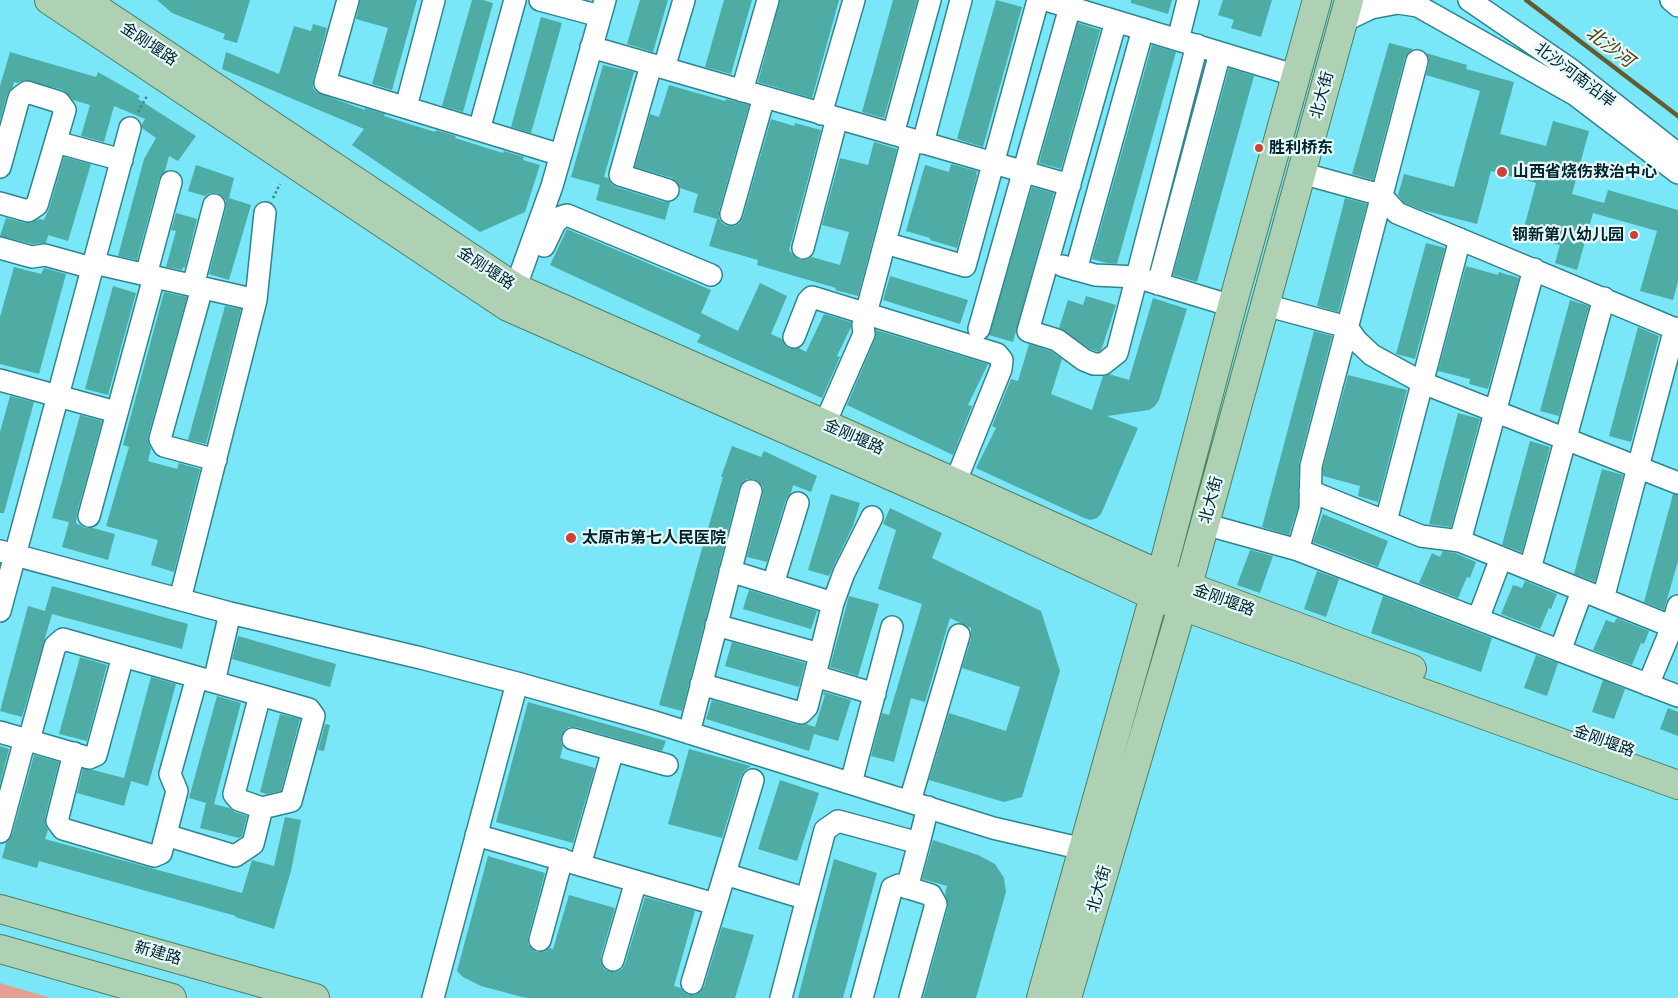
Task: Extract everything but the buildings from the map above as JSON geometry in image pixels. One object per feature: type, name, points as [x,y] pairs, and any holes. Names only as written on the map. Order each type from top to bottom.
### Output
[{"type":"main road","points":[[49,0],[512,298],[820,434],[957,505],[1157,585]]},
{"type":"main road","name":"金刚堰路","points":[[84,0],[512,298]]},
{"type":"main road","name":"北大街","points":[[1041,998],[1157,585],[1317,0]]},
{"type":"main road","name":"北大街","points":[[1067,998],[1185,597],[1346,11]]},
{"type":"main road","name":"金刚堰路","points":[[820,434],[955,482],[1157,585],[1185,597],[1678,768]]},
{"type":"main road","points":[[1185,597],[1678,785]]},
{"type":"main road","name":"新建路","points":[[0,909],[315,998]]},
{"type":"main road","points":[[0,949],[172,998]]},
{"type":"street","points":[[348,0],[325,83],[561,154]]},
{"type":"street","points":[[406,108],[434,0]]},
{"type":"street","points":[[479,130],[515,0]]},
{"type":"street","points":[[512,298],[552,186],[590,47],[603,8],[540,0]]},
{"type":"street","points":[[668,190],[620,175],[657,66],[684,0]]},
{"type":"street","points":[[742,91],[768,0]]},
{"type":"street","points":[[803,248],[854,0]]},
{"type":"street","points":[[820,434],[864,334],[863,325],[910,139],[930,0]]},
{"type":"street","points":[[910,139],[961,0]]},
{"type":"street","points":[[885,243],[965,266],[1038,0]]},
{"type":"street","points":[[1046,0],[1070,7],[1109,13],[1143,29],[1297,76]]},
{"type":"street","points":[[1109,13],[1070,185],[1028,332],[1057,340],[1084,360],[1094,364],[1103,364],[1117,353],[1152,214],[1187,43],[1188,0]]},
{"type":"street","name":"北沙河南沿岸","points":[[1470,0],[1570,69],[1678,154]]},
{"type":"street","points":[[1670,0],[1678,6]]},
{"type":"street","points":[[1346,11],[1398,3],[1418,6],[1574,94],[1678,173]]},
{"type":"street","points":[[979,329],[1070,7]]},
{"type":"street","points":[[1076,270],[1143,29]]},
{"type":"street","points":[[590,47],[1070,185]]},
{"type":"street","points":[[1158,284],[1220,53]]},
{"type":"street","points":[[1298,550],[1310,509],[1311,466],[1417,61]]},
{"type":"street","points":[[0,167],[19,98],[27,92],[59,102],[65,110],[37,205],[28,211],[0,203]]},
{"type":"street","points":[[731,214],[764,97]]},
{"type":"street","points":[[0,611],[8,553],[58,397],[130,128]]},
{"type":"street","points":[[56,142],[122,160]]},
{"type":"street","points":[[1301,174],[1381,195],[1397,213],[1677,329],[1603,599]]},
{"type":"street","points":[[89,516],[150,276],[171,182]]},
{"type":"street","points":[[214,205],[197,287],[160,438],[164,446],[216,460]]},
{"type":"street","points":[[180,599],[256,300],[265,212]]},
{"type":"street","points":[[1152,214],[1175,221]]},
{"type":"street","points":[[512,298],[532,270],[555,223],[561,216],[568,216],[711,275]]},
{"type":"street","points":[[1386,521],[1460,239]]},
{"type":"street","points":[[0,248],[32,257],[45,255],[256,300]]},
{"type":"street","points":[[1048,262],[1095,275],[1136,277],[1232,306]]},
{"type":"street","points":[[1460,541],[1534,269]]},
{"type":"street","points":[[794,337],[808,301],[812,297],[997,354],[1002,360],[1001,369],[955,482]]},
{"type":"street","points":[[1530,570],[1604,298]]},
{"type":"street","points":[[1265,304],[1347,327],[1358,342],[1372,355],[1423,383],[1678,483]]},
{"type":"street","points":[[1,384],[116,412]]},
{"type":"street","points":[[688,732],[751,490]]},
{"type":"street","points":[[1310,491],[1421,536],[1460,541],[1675,628]]},
{"type":"street","points":[[773,584],[798,503]]},
{"type":"street","points":[[701,684],[801,712],[807,707],[833,603],[844,573],[872,517]]},
{"type":"street","points":[[1204,524],[1298,550],[1678,696]]},
{"type":"street","points":[[8,553],[230,613],[422,658],[517,683],[688,732],[993,828],[1082,849]]},
{"type":"street","points":[[1478,619],[1501,558]]},
{"type":"street","points":[[730,571],[833,603]]},
{"type":"street","points":[[1560,650],[1582,591]]},
{"type":"street","points":[[1648,685],[1675,628],[1678,606]]},
{"type":"street","points":[[74,753],[57,821],[63,830],[154,856],[161,852],[177,791],[170,774],[230,613]]},
{"type":"street","points":[[716,625],[820,654]]},
{"type":"street","points":[[851,783],[892,627]]},
{"type":"street","points":[[907,888],[919,843],[919,804],[959,635]]},
{"type":"street","points":[[0,832],[55,646],[63,640],[123,656],[205,680],[260,695],[309,709],[314,716],[291,801],[262,808],[239,800],[234,794],[260,695]]},
{"type":"street","points":[[0,732],[89,758],[96,755],[123,656]]},
{"type":"street","points":[[815,676],[874,694]]},
{"type":"street","points":[[432,998],[517,683]]},
{"type":"street","points":[[573,739],[667,765]]},
{"type":"street","points":[[540,940],[613,750]]},
{"type":"street","points":[[692,983],[753,780]]},
{"type":"street","points":[[166,835],[235,856],[253,844],[262,808]]},
{"type":"street","points":[[781,998],[825,830],[838,822],[919,843]]},
{"type":"street","points":[[476,835],[715,904]]},
{"type":"street","points":[[724,874],[807,899]]},
{"type":"street","points":[[614,960],[636,881]]},
{"type":"street","points":[[862,998],[892,888],[899,885],[931,895],[936,904],[910,998]]},
{"type":"shaded area","points":[[0,983],[51,998],[0,998]]},
{"type":"waterway","name":"北沙河","points":[[1526,0],[1678,116]]},
{"type":"place","name":"胜利桥东","points":[[1259,148]]},
{"type":"place","name":"山西省烧伤救治中心","points":[[1502,172]]},
{"type":"place","name":"钢新第八幼儿园","points":[[1634,235]]},
{"type":"place","name":"太原市第七人民医院","points":[[571,538]]}]
